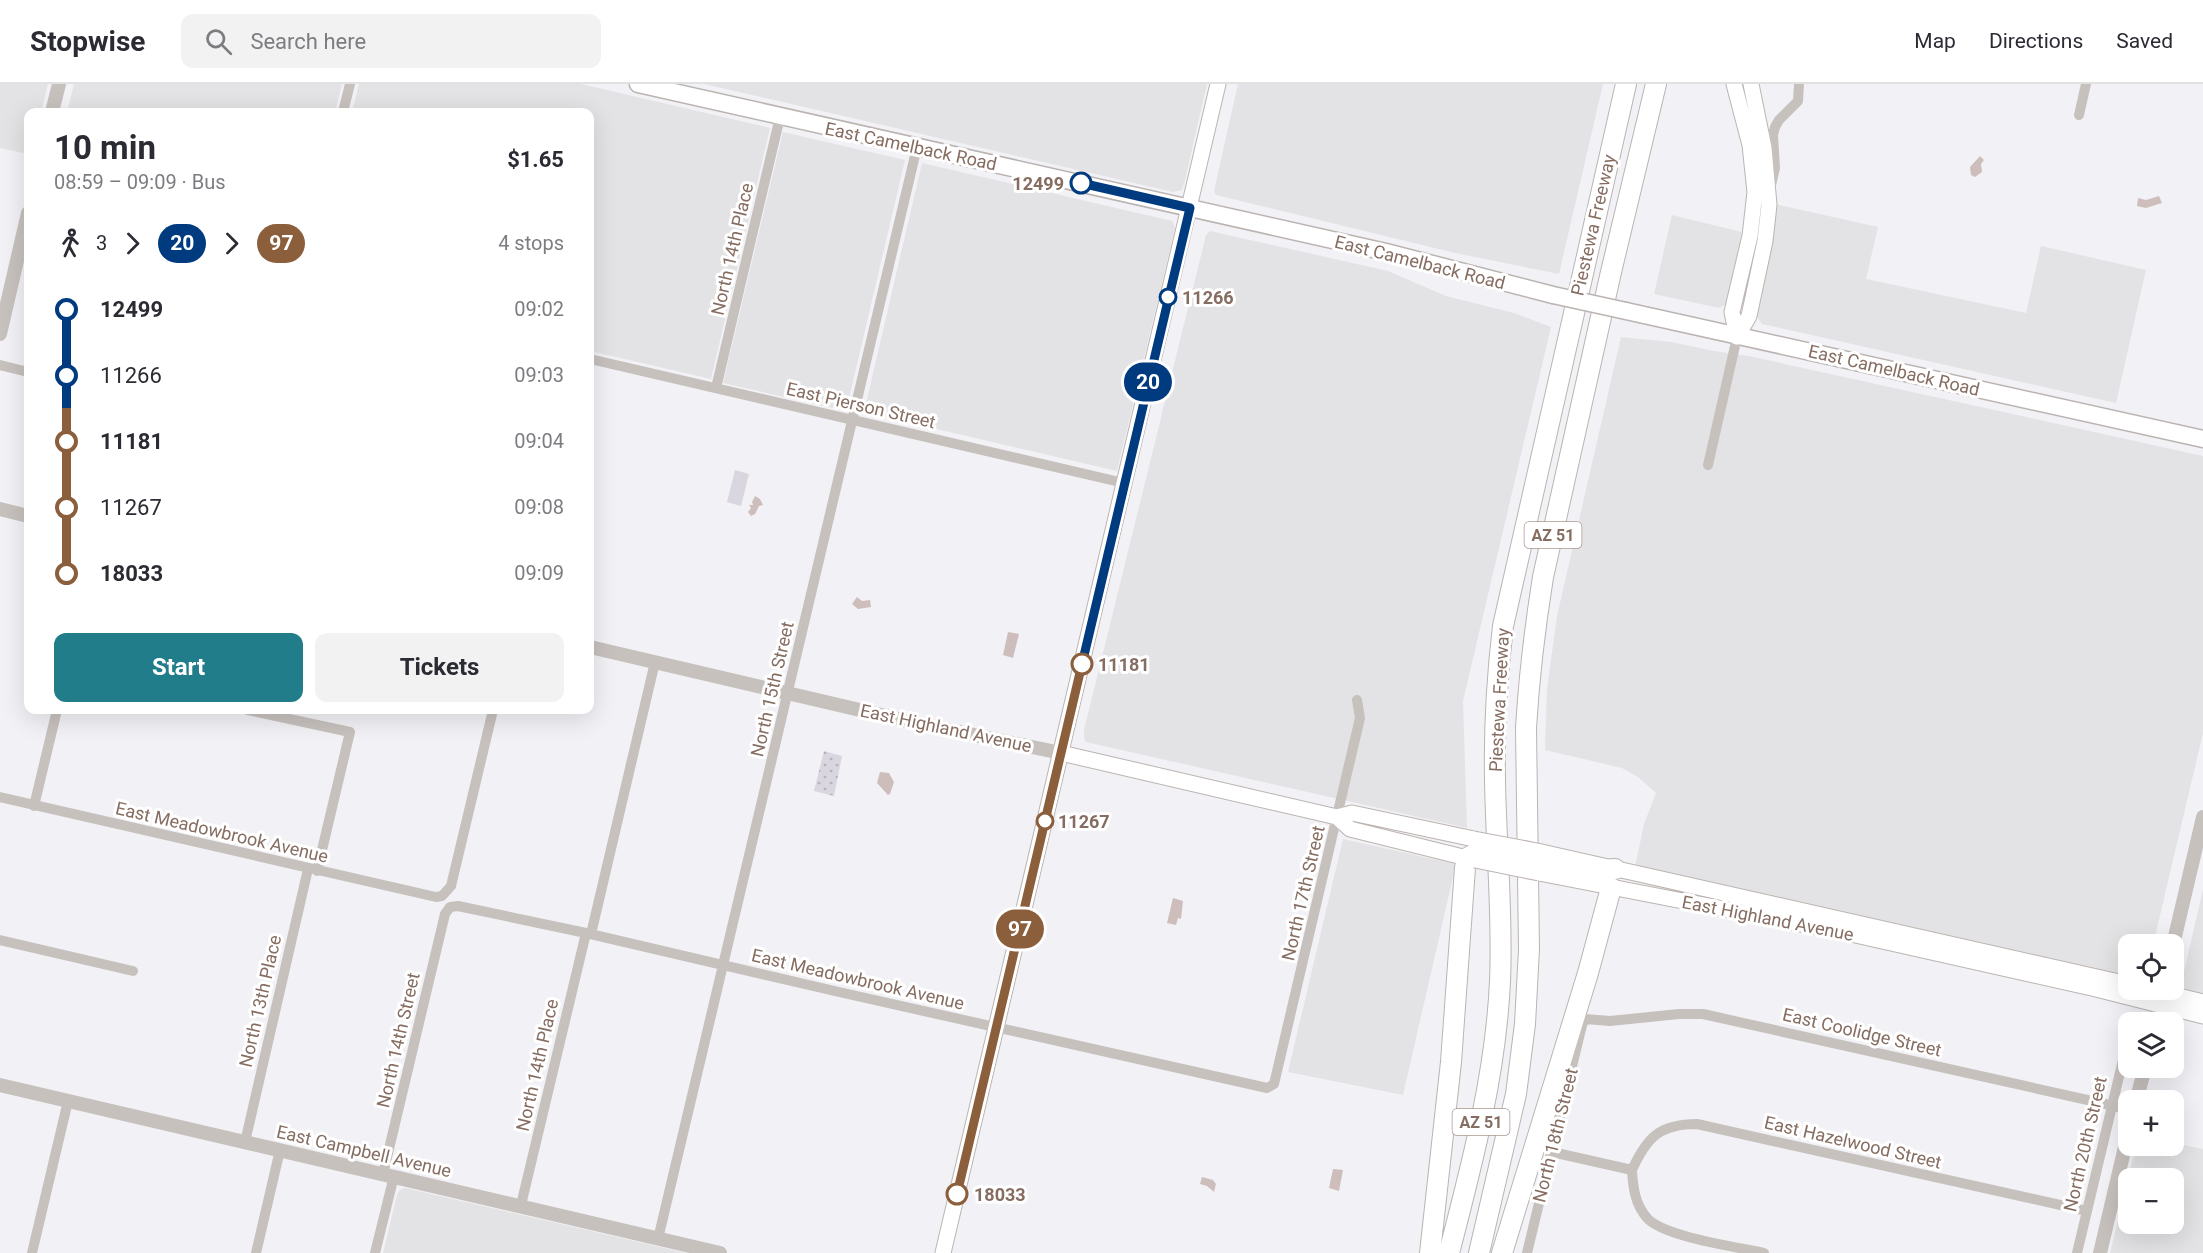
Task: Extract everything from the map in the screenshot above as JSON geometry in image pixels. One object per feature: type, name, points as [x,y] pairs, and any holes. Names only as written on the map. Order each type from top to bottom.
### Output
[{"type":"highway","name":"Piestewa Freeway","points":[[1449,1253],[1482,1115],[1498,1011],[1501,934],[1495,780],[1496,710],[1503,626],[1626,84]]},
{"type":"highway","name":"Piestewa Freeway","points":[[1479,1253],[1516,1094],[1525,1024],[1529,950],[1526,728],[1537,616],[1543,577],[1611,272],[1656,84]]},
{"type":"highway","points":[[1430,1253],[1473,853],[1489,852],[1613,878],[1588,973],[1502,1253]]},
{"type":"main road","name":"East Camelback Road","points":[[638,84],[1389,253],[1553,295],[1737,337],[2203,439]]},
{"type":"main road","points":[[943,1253],[1218,84]]},
{"type":"main road","points":[[1734,84],[1750,145],[1755,192],[1750,236],[1732,312],[1737,337]]},
{"type":"main road","points":[[1737,337],[1749,316],[1765,241],[1769,192],[1764,148],[1751,84]]},
{"type":"main road","name":"East Highland Avenue","points":[[1061,753],[1337,817],[1352,813],[1473,853]]},
{"type":"main road","name":"East Highland Avenue","points":[[1337,817],[1350,829],[1473,853]]},
{"type":"main road","name":"East Highland Avenue","points":[[1613,878],[2118,985]]},
{"type":"main road","name":"East Highland Avenue","points":[[2026,966],[2118,982]]},
{"type":"main road","name":"East Highland Avenue","points":[[2184,999],[2203,1002]]},
{"type":"main road","name":"East Highland Avenue","points":[[2171,1000],[2203,1016]]},
{"type":"street","points":[[53,108],[59,84]]},
{"type":"street","points":[[344,108],[350,84]]},
{"type":"street","points":[[2079,115],[2086,84]]},
{"type":"street","points":[[1769,192],[1775,168],[1773,135],[1775,127],[1798,101],[1799,89]]},
{"type":"street","name":"North 14th Place","points":[[716,388],[780,117]]},
{"type":"street","name":"North 15th Street","points":[[658,1239],[917,147]]},
{"type":"street","points":[[0,334],[24,240]]},
{"type":"street","points":[[1708,465],[1737,337]]},
{"type":"street","name":"East Pierson Street","points":[[594,360],[1124,483]]},
{"type":"street","points":[[0,365],[24,371]]},
{"type":"street","points":[[0,509],[24,515]]},
{"type":"street","name":"East Highland Avenue","points":[[594,648],[916,723],[1061,753]]},
{"type":"street","name":"North 14th Place","points":[[521,1205],[655,662]]},
{"type":"street","name":"North 17th Street","points":[[1267,1088],[1274,1084],[1360,718],[1357,700]]},
{"type":"street","points":[[34,806],[56,714]]},
{"type":"street","name":"North 13th Place","points":[[244,1142],[312,870],[350,732],[267,714]]},
{"type":"street","name":"East Meadowbrook Avenue","points":[[0,797],[312,870],[436,897],[442,896],[451,886],[492,714]]},
{"type":"street","points":[[2176,934],[2203,817]]},
{"type":"street","name":"East Meadowbrook Avenue","points":[[445,914],[450,908],[464,906],[1267,1088]]},
{"type":"street","name":"North 14th Street","points":[[375,1253],[389,1175],[445,914]]},
{"type":"street","points":[[0,940],[133,971]]},
{"type":"street","name":"East Coolidge Street","points":[[1585,1019],[1610,1021],[1679,1014],[1703,1014],[2118,1106]]},
{"type":"street","name":"North 18th Street","points":[[1527,1253],[1585,1019]]},
{"type":"street","name":"North 20th Street","points":[[2077,1253],[2119,1078]]},
{"type":"street","name":"East Campbell Avenue","points":[[0,1085],[720,1253]]},
{"type":"street","points":[[32,1253],[68,1101]]},
{"type":"street","name":"East Hazelwood Street","points":[[1632,1170],[1641,1149],[1652,1137],[1679,1124],[1697,1125],[2087,1211]]},
{"type":"street","points":[[256,1253],[280,1150]]},
{"type":"street","points":[[1552,1152],[1632,1170],[1637,1203],[1649,1220],[1668,1231],[1764,1253]]},
{"type":"street","points":[[2100,1253],[2123,1156]]},
{"type":"shaded area","points":[[0,84],[48,84],[42,108],[24,108],[24,153],[0,148]]},
{"type":"shaded area","points":[[74,84],[342,84],[336,108],[68,108]]},
{"type":"shaded area","points":[[359,84],[581,84],[770,128],[711,379],[594,352],[594,108],[353,108]]},
{"type":"shaded area","points":[[704,84],[1207,84],[1182,190],[1173,192]]},
{"type":"shaded area","points":[[1238,84],[1603,84],[1559,274],[1455,253],[1216,195],[1214,191]]},
{"type":"shaded area","points":[[783,132],[905,160],[846,411],[723,383]]},
{"type":"shaded area","points":[[1980,156],[1984,160],[1981,164],[1982,172],[1975,177],[1971,175],[1970,167]]},
{"type":"shaded area","points":[[922,163],[1172,221],[1175,228],[1117,471],[864,412]]},
{"type":"shaded area","points":[[2159,196],[2162,203],[2146,208],[2137,206],[2138,198],[2146,200]]},
{"type":"shaded area","points":[[1775,204],[1878,227],[1866,279],[2026,313],[2041,246],[2146,270],[2116,403],[1762,324],[1756,315]]},
{"type":"shaded area","points":[[1672,215],[1742,232],[1727,304],[1719,308],[1654,294]]},
{"type":"shaded area","points":[[1210,231],[1388,271],[1446,296],[1514,313],[1551,327],[1463,701],[1467,828],[1086,742],[1084,738],[1084,730],[1206,235]]},
{"type":"shaded area","points":[[1621,337],[1671,342],[1749,356],[2203,456],[2203,733],[2156,934],[2118,934],[2118,976],[1635,867],[1644,824],[1656,793],[1638,777],[1622,768],[1545,750],[1547,689],[1557,616]]},
{"type":"shaded area","points":[[735,470],[749,474],[741,506],[727,502]]},
{"type":"shaded area","points":[[755,496],[763,505],[759,506],[755,514],[751,516],[748,512],[751,508],[749,505],[753,505]]},
{"type":"shaded area","points":[[857,597],[862,601],[870,600],[871,607],[858,609],[852,604]]},
{"type":"shaded area","points":[[1008,632],[1019,634],[1013,658],[1003,655]]},
{"type":"shaded area","points":[[824,751],[842,756],[834,796],[814,791]]},
{"type":"shaded area","points":[[880,772],[889,773],[894,782],[888,795],[877,783]]},
{"type":"shaded area","points":[[1343,839],[1456,864],[1403,1095],[1288,1072]]},
{"type":"shaded area","points":[[2203,889],[2203,994],[2184,987],[2184,971]]},
{"type":"shaded area","points":[[1173,898],[1183,901],[1181,919],[1178,918],[1176,925],[1167,923]]},
{"type":"shaded area","points":[[2184,1145],[2203,1149],[2203,1253],[2110,1253],[2118,1220],[2118,1234],[2184,1234],[2184,1168],[2131,1168],[2134,1156],[2184,1156]]},
{"type":"shaded area","points":[[1333,1169],[1343,1170],[1339,1191],[1329,1188]]},
{"type":"shaded area","points":[[1202,1177],[1213,1180],[1216,1184],[1214,1192],[1200,1184]]},
{"type":"shaded area","points":[[405,1188],[686,1253],[383,1253],[397,1195]]},
{"type":"bus line","name":"20","points":[[1081,183],[1190,208],[1082,664]]},
{"type":"bus line","name":"97","points":[[957,1194],[1082,664]]},
{"type":"place","name":"12499","points":[[1081,183]]},
{"type":"place","name":"11266","points":[[1168,297]]},
{"type":"place","name":"11181","points":[[1082,664]]},
{"type":"place","name":"11267","points":[[1045,821]]},
{"type":"place","name":"18033","points":[[957,1194]]}]
